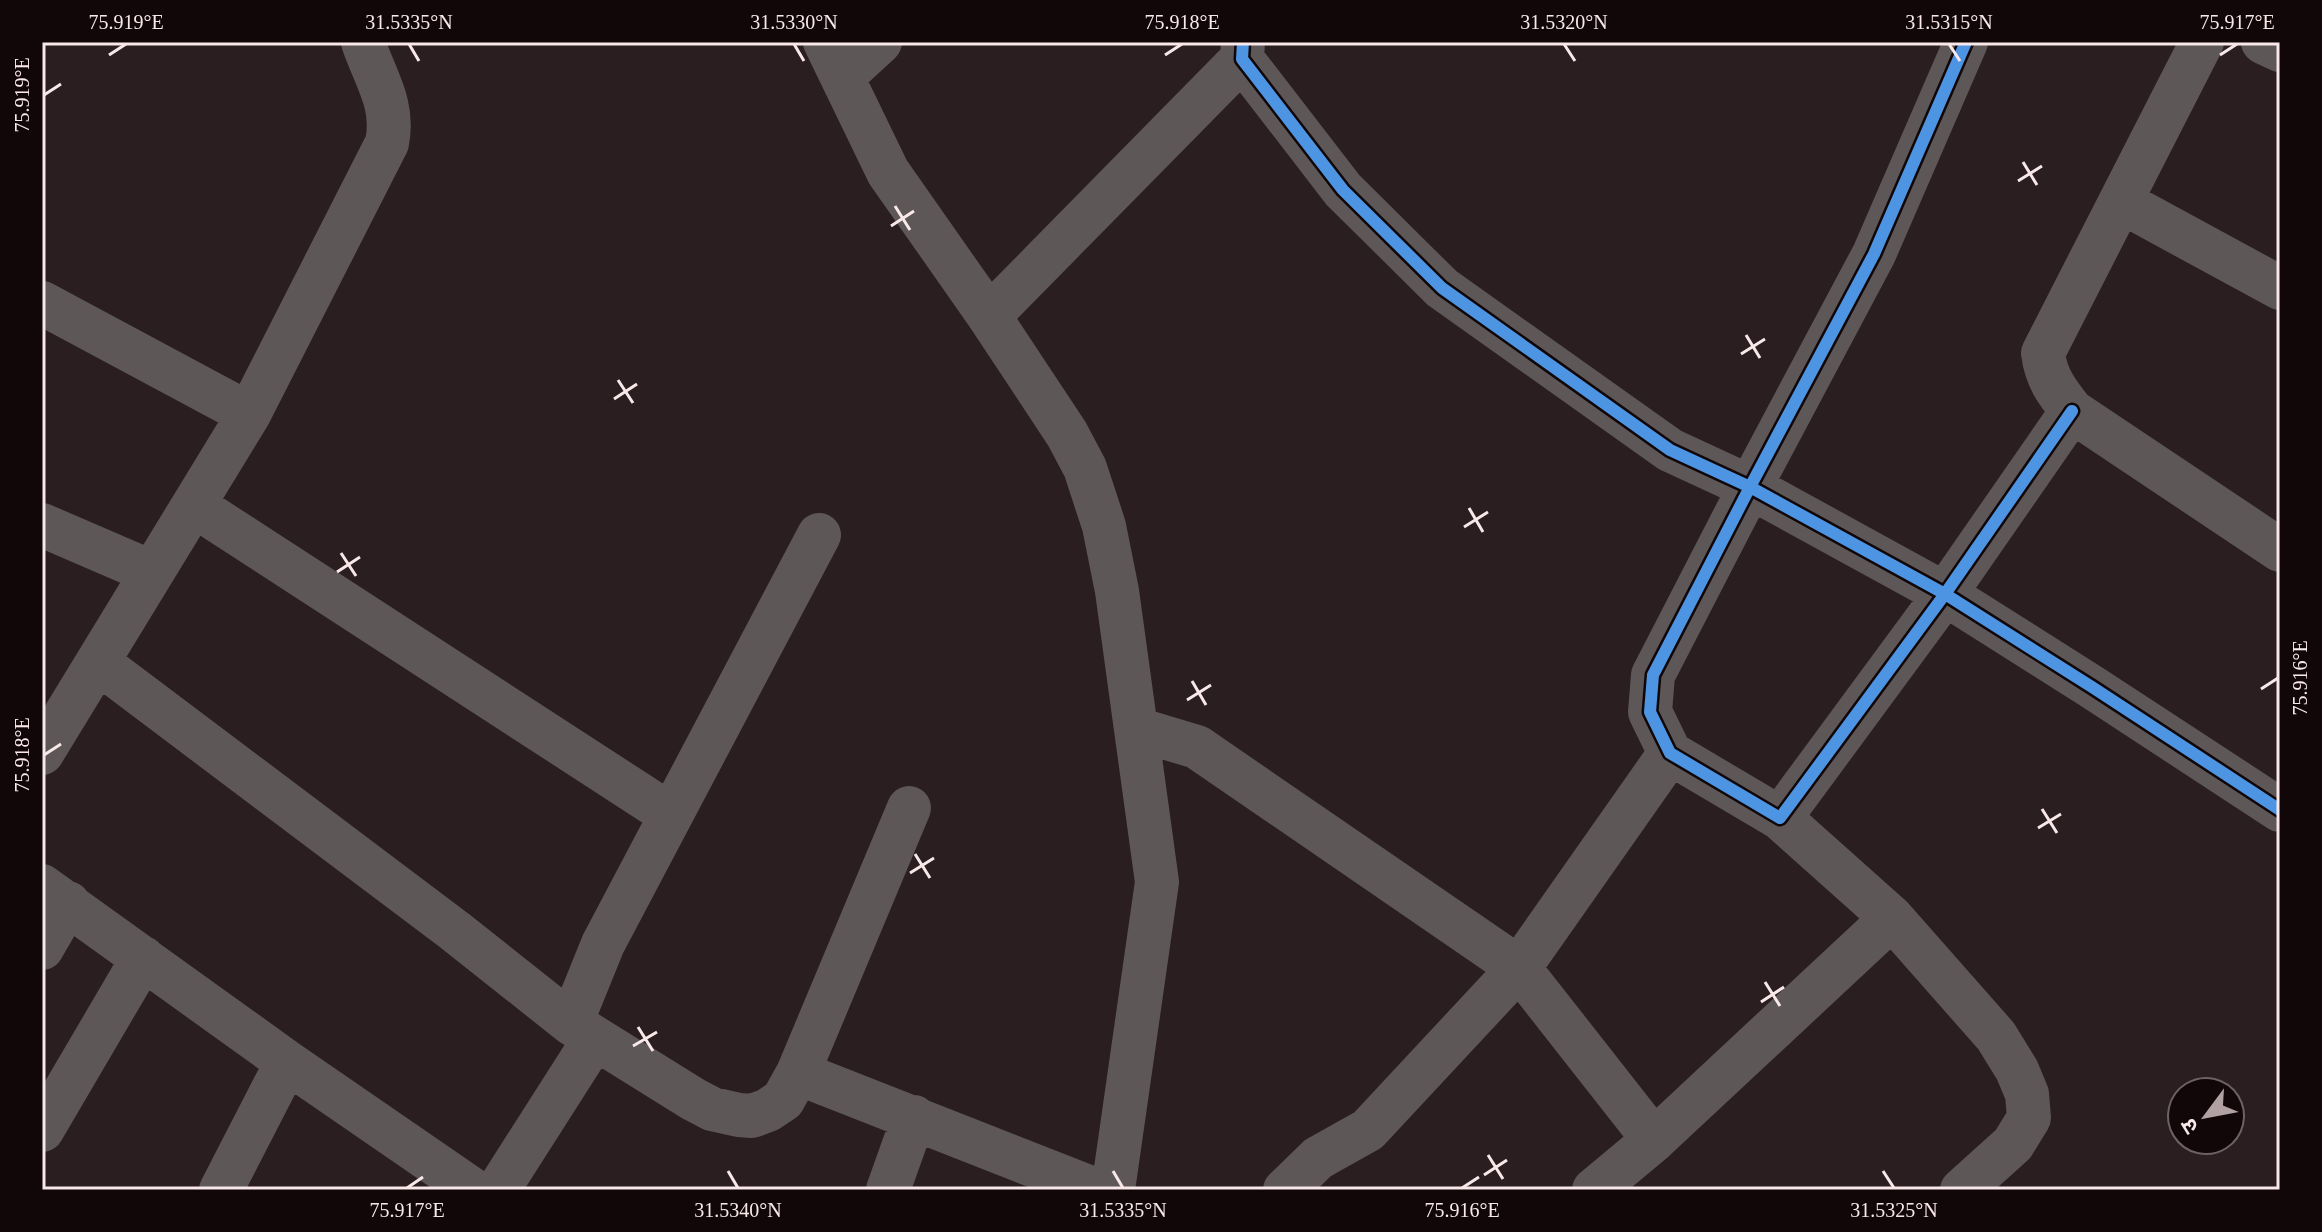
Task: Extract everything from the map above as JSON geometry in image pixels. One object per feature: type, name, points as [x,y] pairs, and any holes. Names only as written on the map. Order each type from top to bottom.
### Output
[{"type":"street","points":[[42,753],[249,414],[387,143],[390,128],[388,104],[363,42]]},
{"type":"street","points":[[880,42],[834,59],[888,172],[1067,434],[1085,468],[1104,526],[1117,591],[1157,882],[1113,1190]]},
{"type":"street","points":[[1962,1190],[2013,1144],[2029,1118],[2027,1094],[2017,1070],[1996,1036],[1892,918],[1780,818],[1670,753],[1650,712],[1653,675],[1874,254],[1966,42]]},
{"type":"street","points":[[2202,42],[2043,353],[2051,385],[2072,411],[2280,550]]},
{"type":"street","points":[[2263,42],[2280,50]]},
{"type":"street","points":[[989,316],[1242,51],[1343,190],[1442,288],[1670,450],[1750,487],[1945,594],[2280,810]]},
{"type":"street","points":[[2122,202],[2280,288]]},
{"type":"street","points":[[42,303],[249,414]]},
{"type":"street","points":[[1780,818],[1945,594],[2072,411]]},
{"type":"street","points":[[195,506],[671,815]]},
{"type":"street","points":[[42,525],[151,572]]},
{"type":"street","points":[[498,1190],[583,1031],[603,944],[819,535]]},
{"type":"street","points":[[99,663],[583,1031],[693,1099],[712,1109],[739,1115],[752,1116],[783,1100],[798,1073],[909,808]]},
{"type":"street","points":[[1137,729],[1197,747],[1519,968],[1654,1140]]},
{"type":"street","points":[[1285,1190],[1318,1158],[1368,1130],[1519,968],[1670,753]]},
{"type":"street","points":[[42,948],[55,895],[287,1062],[473,1190]]},
{"type":"street","points":[[1594,1190],[1654,1140],[1892,918]]},
{"type":"street","points":[[42,1130],[143,958]]},
{"type":"street","points":[[221,1190],[287,1062]]},
{"type":"street","points":[[798,1073],[1096,1190]]},
{"type":"street","points":[[888,1190],[914,1117]]},
{"type":"cycle path","points":[[1243,42],[1242,59],[1343,190],[1442,288],[1670,450],[1750,487],[1945,594],[2280,810]]},
{"type":"cycle path","points":[[1966,42],[1874,254],[1653,675],[1650,712],[1670,753],[1780,818],[1945,594],[2072,411]]}]
